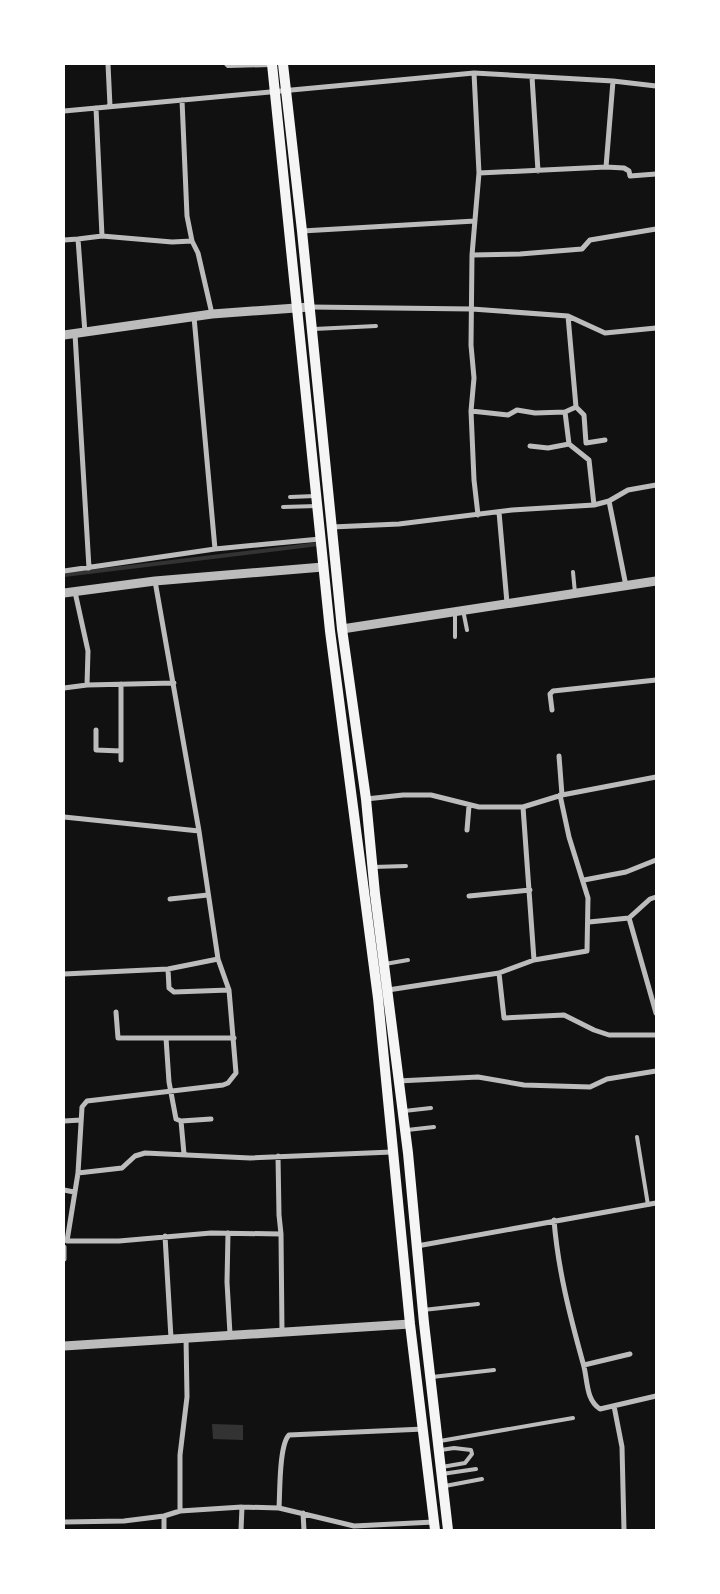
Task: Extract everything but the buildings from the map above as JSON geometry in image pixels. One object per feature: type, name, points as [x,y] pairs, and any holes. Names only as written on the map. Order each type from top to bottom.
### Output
[{"type":"main road","points":[[272,64],[330,631],[378,998],[410,1324],[435,1526]]},
{"type":"main road","points":[[283,64],[310,307],[342,629],[366,798],[372,867],[405,1130],[429,1377],[448,1530]]},
{"type":"main road","points":[[300,331],[311,330]]},
{"type":"main road","points":[[323,567],[336,567]]},
{"type":"main road","points":[[343,727],[356,725]]},
{"type":"main road","points":[[353,798],[366,798]]},
{"type":"main road","points":[[357,832],[369,830]]},
{"type":"main road","points":[[394,1171],[408,1169]]},
{"type":"main road","points":[[403,1248],[417,1246]]},
{"type":"main road","points":[[410,1324],[424,1324]]},
{"type":"main road","points":[[425,1443],[438,1446]]},
{"type":"street","points":[[108,64],[110,106]]},
{"type":"street","points":[[474,73],[479,173],[472,255],[474,378],[472,410],[474,480],[478,516]]},
{"type":"street","points":[[64,111],[274,90],[474,73],[613,81],[656,86]]},
{"type":"street","points":[[532,77],[538,171]]},
{"type":"street","points":[[606,167],[613,81]]},
{"type":"street","points":[[182,100],[185,197],[192,241],[198,253],[212,314]]},
{"type":"street","points":[[96,108],[102,236]]},
{"type":"street","points":[[479,173],[606,167],[624,168],[629,171],[630,176],[656,174]]},
{"type":"street","points":[[302,231],[475,221]]},
{"type":"street","points":[[472,255],[520,254],[582,248],[590,240],[656,229]]},
{"type":"street","points":[[64,240],[102,236],[172,242],[192,241]]},
{"type":"street","points":[[78,239],[85,333]]},
{"type":"street","points":[[64,336],[212,314],[310,307],[472,311],[568,316],[605,333],[656,328]]},
{"type":"street","points":[[568,316],[576,407],[584,415],[586,442],[605,440]]},
{"type":"street","points":[[194,317],[215,549]]},
{"type":"street","points":[[75,334],[89,568]]},
{"type":"street","points":[[472,410],[504,415],[517,410],[536,413],[565,412],[576,407]]},
{"type":"street","points":[[565,412],[569,444],[589,460],[594,505]]},
{"type":"street","points":[[530,446],[548,448],[569,444]]},
{"type":"street","points":[[332,527],[399,524],[499,512],[594,505],[609,501],[628,490],[656,485]]},
{"type":"street","points":[[609,501],[626,586]]},
{"type":"street","points":[[499,512],[507,603]]},
{"type":"street","points":[[64,571],[215,549],[320,539]]},
{"type":"street","points":[[64,593],[155,581],[323,567]]},
{"type":"street","points":[[64,1259],[78,1172],[82,1107],[87,1101],[172,1092],[228,1083],[236,1073],[229,990],[218,959],[199,831],[155,581]]},
{"type":"street","points":[[330,631],[656,581]]},
{"type":"street","points":[[75,592],[88,651],[88,685]]},
{"type":"street","points":[[552,710],[550,694],[553,690],[656,680]]},
{"type":"street","points":[[64,688],[88,685],[174,683]]},
{"type":"street","points":[[121,684],[121,760]]},
{"type":"street","points":[[96,730],[96,750],[121,751]]},
{"type":"street","points":[[388,990],[499,973],[534,960],[588,951],[588,898],[584,880],[569,837],[561,795],[559,756]]},
{"type":"street","points":[[366,798],[397,795],[431,795],[469,806],[524,807],[561,795],[656,777]]},
{"type":"street","points":[[467,830],[469,806]]},
{"type":"street","points":[[524,807],[534,960]]},
{"type":"street","points":[[64,818],[199,831]]},
{"type":"street","points":[[584,880],[626,872],[656,860]]},
{"type":"street","points":[[469,896],[530,890]]},
{"type":"street","points":[[170,899],[208,895]]},
{"type":"street","points":[[589,922],[629,918],[650,899],[656,898]]},
{"type":"street","points":[[629,918],[656,1012]]},
{"type":"street","points":[[64,974],[168,969],[218,959]]},
{"type":"street","points":[[168,969],[169,988],[174,992],[229,990]]},
{"type":"street","points":[[499,973],[504,1018],[564,1015],[609,1036],[656,1035]]},
{"type":"street","points":[[116,1012],[118,1038],[234,1038]]},
{"type":"street","points":[[166,1038],[176,1119],[181,1121],[211,1119]]},
{"type":"street","points":[[398,1081],[478,1077],[524,1085],[590,1087],[607,1079],[656,1072]]},
{"type":"street","points":[[64,1121],[81,1120]]},
{"type":"street","points":[[181,1121],[184,1154]]},
{"type":"street","points":[[78,1172],[122,1168],[140,1154],[184,1154],[250,1158],[392,1152]]},
{"type":"street","points":[[278,1156],[278,1215],[282,1234],[282,1332]]},
{"type":"street","points":[[64,1190],[74,1192]]},
{"type":"street","points":[[417,1246],[656,1203]]},
{"type":"street","points":[[554,1220],[563,1290],[584,1365],[586,1384],[593,1404],[600,1409],[656,1396]]},
{"type":"street","points":[[65,1245],[165,1236],[228,1233],[282,1234]]},
{"type":"street","points":[[228,1233],[227,1282],[230,1334]]},
{"type":"street","points":[[165,1236],[171,1338]]},
{"type":"street","points":[[64,1346],[410,1324]]},
{"type":"street","points":[[180,1511],[180,1455],[187,1398],[186,1337]]},
{"type":"street","points":[[584,1365],[630,1354]]},
{"type":"street","points":[[614,1406],[622,1454],[624,1530]]},
{"type":"street","points":[[279,1508],[283,1456],[286,1439],[289,1435],[424,1429]]},
{"type":"street","points":[[241,1530],[242,1507]]},
{"type":"street","points":[[64,1522],[124,1521],[164,1516],[180,1511],[242,1507],[279,1508],[354,1526],[435,1526]]},
{"type":"street","points":[[303,1513],[304,1530]]},
{"type":"street","points":[[164,1516],[164,1530]]},
{"type":"lane","points":[[226,64],[228,66],[272,64]]},
{"type":"lane","points":[[311,330],[376,326]]},
{"type":"lane","points":[[290,496],[317,501]]},
{"type":"lane","points":[[283,507],[317,501]]},
{"type":"lane","points":[[573,572],[575,593]]},
{"type":"lane","points":[[459,611],[467,630]]},
{"type":"lane","points":[[455,636],[459,611]]},
{"type":"lane","points":[[372,867],[406,866]]},
{"type":"lane","points":[[385,964],[408,960]]},
{"type":"lane","points":[[402,1112],[431,1108]]},
{"type":"lane","points":[[405,1130],[434,1127]]},
{"type":"lane","points":[[637,1137],[648,1205]]},
{"type":"lane","points":[[423,1310],[478,1304]]},
{"type":"lane","points":[[429,1377],[494,1370]]},
{"type":"lane","points":[[438,1446],[573,1418]]},
{"type":"lane","points":[[438,1446],[467,1448],[471,1450],[472,1454],[465,1464],[441,1471]]},
{"type":"lane","points":[[441,1471],[476,1469]]},
{"type":"lane","points":[[443,1486],[482,1479]]},
{"type":"shaded area","points":[[212,1424],[243,1425],[243,1440],[213,1439]]},
{"type":"waterway","points":[[64,575],[319,544]]}]
